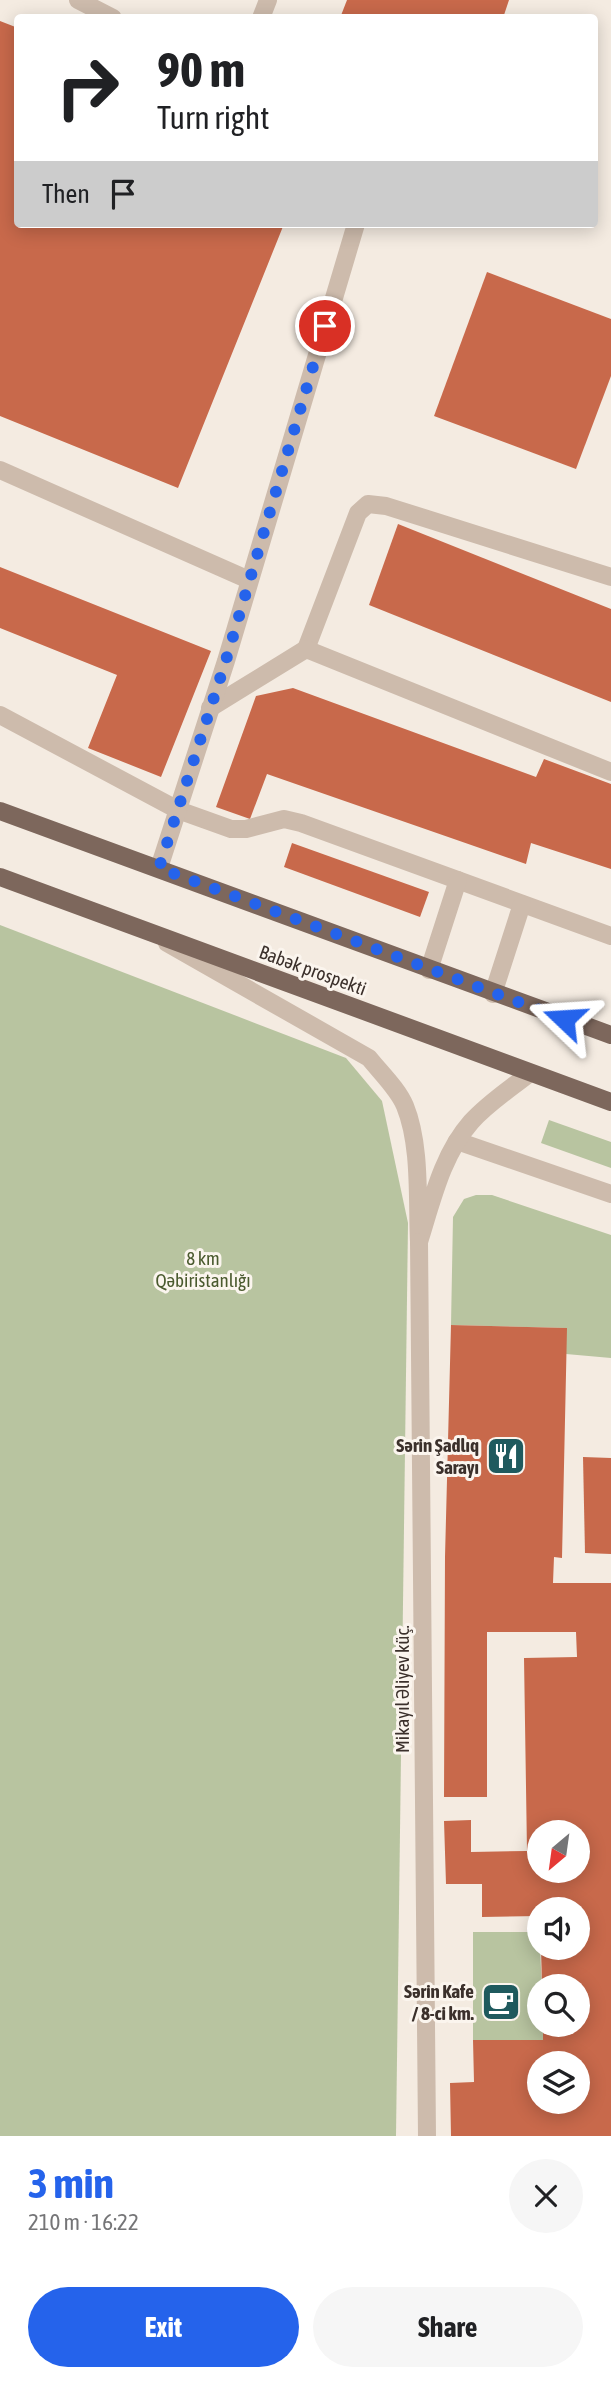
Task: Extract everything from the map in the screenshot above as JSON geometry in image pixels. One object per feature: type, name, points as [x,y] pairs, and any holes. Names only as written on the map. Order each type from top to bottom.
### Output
[{"type":"main road","points":[[3,812],[611,1035]]},
{"type":"main road","name":"Babək prospekti","points":[[0,877],[611,1102]]},
{"type":"street","points":[[78,0],[105,14]]},
{"type":"street","points":[[159,868],[355,228]]},
{"type":"street","points":[[0,470],[249,580]]},
{"type":"street","points":[[210,708],[306,649],[358,513],[368,504],[386,506],[611,578]]},
{"type":"street","points":[[306,649],[611,772]]},
{"type":"street","points":[[0,715],[177,810],[231,829],[246,829],[284,819],[301,822],[611,936]]},
{"type":"street","points":[[429,970],[458,880]]},
{"type":"street","points":[[493,993],[522,904]]},
{"type":"street","name":"Mikayıl Əliyev küç.","points":[[142,930],[369,1058],[404,1103],[411,1123],[415,1149],[419,1242],[427,2136]]},
{"type":"street","points":[[419,1242],[442,1172],[457,1141],[482,1111],[530,1073]]},
{"type":"street","points":[[457,1141],[611,1194]]},
{"type":"green space","name":"8 km Qəbiristanlığı","points":[[0,925],[346,1058],[382,1101],[408,1223],[396,2136],[0,2136]]},
{"type":"green space","points":[[549,1120],[611,1142],[611,1168],[541,1143]]},
{"type":"green space","points":[[476,1195],[492,1195],[611,1235],[611,1358],[566,1354],[566,1328],[451,1325],[453,1217],[464,1199]]},
{"type":"green space","points":[[473,1932],[527,1932],[527,1960],[541,1960],[541,1974],[527,1974],[527,2037],[543,2037],[543,2040],[473,2040]]},
{"type":"building","points":[[347,0],[509,0],[504,14],[342,14]]},
{"type":"building","points":[[0,21],[14,26],[14,228],[282,228],[178,488],[0,416]]},
{"type":"building","points":[[487,272],[611,319],[611,376],[576,469],[434,416]]},
{"type":"building","points":[[398,524],[611,609],[611,702],[369,605]]},
{"type":"building","points":[[0,567],[211,651],[161,777],[88,748],[117,675],[0,628]]},
{"type":"building","points":[[293,688],[536,777],[544,759],[611,784],[611,869],[531,843],[526,864],[267,774],[250,819],[216,807],[256,696]]},
{"type":"building","points":[[292,843],[429,892],[420,917],[284,867]]},
{"type":"building","points":[[451,1325],[567,1328],[562,1558],[554,1557],[553,1583],[611,1583],[611,2136],[451,2136],[450,2083],[474,2082],[473,2040],[590,2037],[590,1974],[542,1974],[541,1960],[590,1960],[590,1897],[527,1897],[527,1916],[482,1917],[482,1884],[446,1884],[444,1821],[471,1820],[471,1852],[527,1851],[524,1658],[577,1657],[576,1632],[487,1632],[487,1797],[444,1797],[445,1557]]},
{"type":"building","points":[[583,1457],[611,1458],[611,1554],[585,1553]]},
{"type":"place","name":"Sərin Şadlıq Sarayı","points":[[506,1456]]},
{"type":"place","name":"Sərin Kafe / 8-ci km.","points":[[501,2002]]},
{"type":"route","points":[[325,326],[226,660],[159,868],[564,1019]]}]
